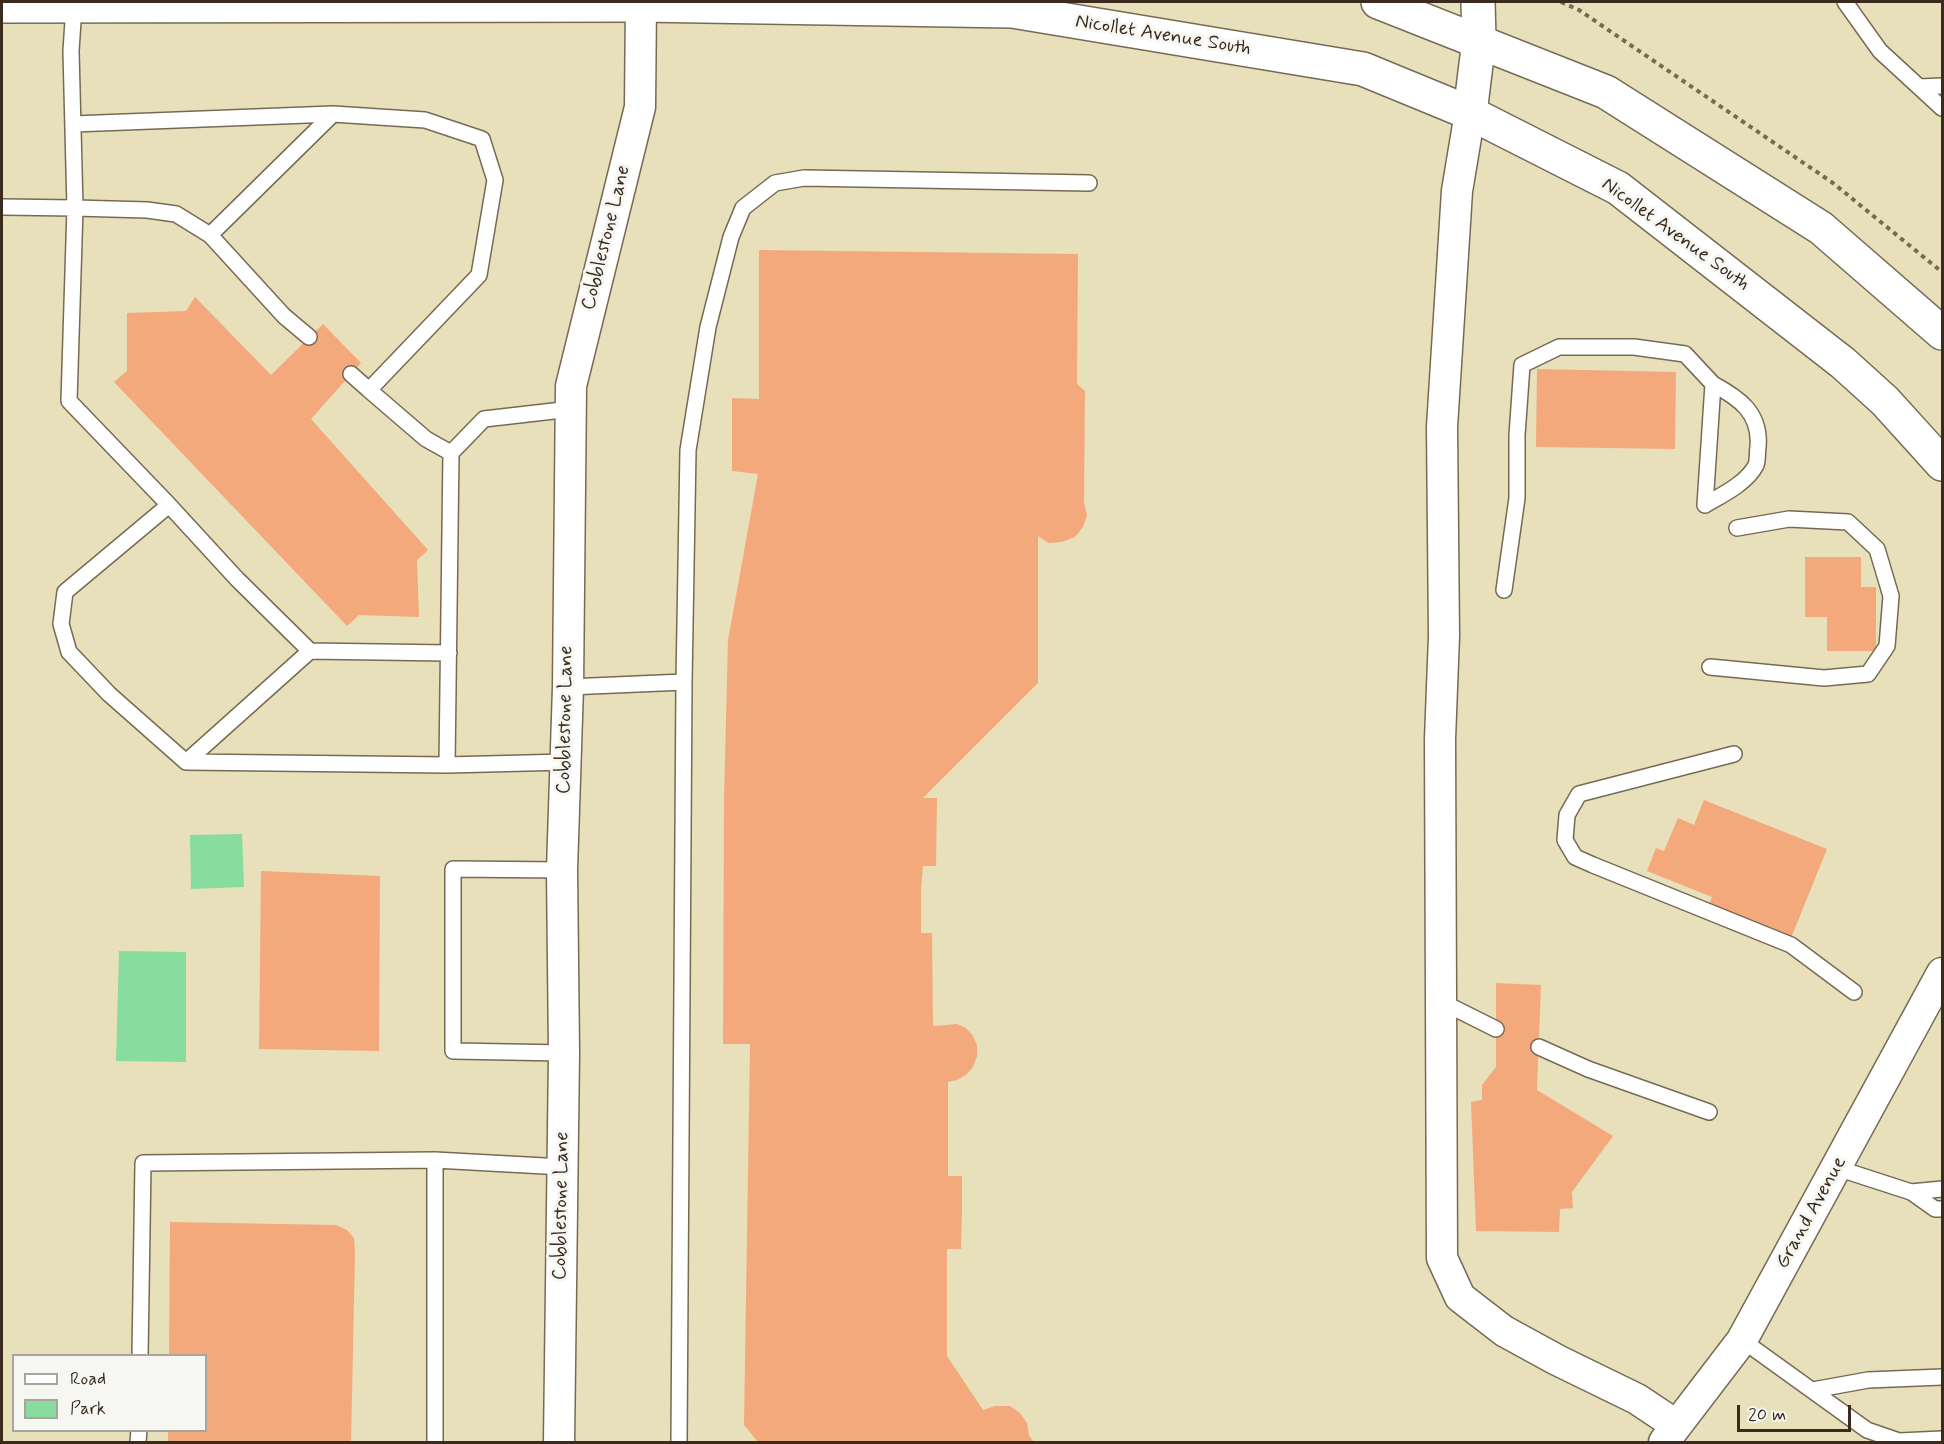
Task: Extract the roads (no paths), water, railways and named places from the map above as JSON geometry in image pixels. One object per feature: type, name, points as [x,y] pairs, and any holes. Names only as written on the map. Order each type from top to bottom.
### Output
[{"type":"main road","points":[[1378,2],[1606,92],[1821,228],[1942,333]]},
{"type":"main road","points":[[1470,113],[1479,40],[1478,2]]},
{"type":"main road","name":"Nicollet Avenue South","points":[[2,6],[641,3],[1012,11],[1363,69],[1470,113],[1618,188],[1843,363],[1885,401],[1942,464]]},
{"type":"street","name":"Cobblestone Lane","points":[[560,1443],[564,1053],[562,870],[568,687],[571,386],[640,106],[641,3]]},
{"type":"street","points":[[1470,113],[1457,191],[1442,427],[1444,636],[1440,739],[1442,1258],[1460,1297],[1504,1331],[1637,1399],[1670,1434]]},
{"type":"street","name":"Grand Avenue","points":[[1670,1434],[1742,1340],[1939,986]]},
{"type":"lane","points":[[1845,2],[1880,51],[1942,108]]},
{"type":"lane","points":[[74,6],[71,51],[75,208],[69,401],[237,579],[310,651]]},
{"type":"lane","points":[[1920,87],[1942,86]]},
{"type":"lane","points":[[73,124],[333,114],[425,120],[482,139],[495,180],[479,275],[369,390]]},
{"type":"lane","points":[[210,235],[333,114]]},
{"type":"lane","points":[[679,1443],[684,682],[688,450],[708,327],[730,237],[742,208],[775,183],[804,178],[1089,183]]},
{"type":"lane","points":[[2,207],[147,210],[176,214],[210,235],[284,316],[309,337]]},
{"type":"lane","points":[[1504,590],[1517,498],[1517,435],[1522,365],[1559,347],[1634,347],[1685,354],[1713,384],[1734,396],[1753,414],[1758,440],[1756,465],[1738,486],[1706,505],[1713,384]]},
{"type":"lane","points":[[351,374],[426,439],[452,453]]},
{"type":"lane","points":[[447,765],[452,453],[484,419],[571,409]]},
{"type":"lane","points":[[169,505],[65,592],[61,624],[69,652],[109,694],[186,762],[447,765],[566,762]]},
{"type":"lane","points":[[1710,667],[1824,678],[1868,674],[1887,646],[1891,596],[1880,558],[1876,549],[1848,522],[1789,519],[1737,528]]},
{"type":"lane","points":[[186,762],[310,651],[449,653]]},
{"type":"lane","points":[[568,687],[684,682]]},
{"type":"lane","points":[[1734,754],[1579,794],[1567,815],[1565,840],[1575,857],[1791,945],[1854,992]]},
{"type":"lane","points":[[562,870],[453,869],[453,1050],[564,1053]]},
{"type":"lane","points":[[1440,1001],[1496,1029]]},
{"type":"lane","points":[[1539,1047],[1588,1069],[1709,1112]]},
{"type":"lane","points":[[435,1160],[435,1443]]},
{"type":"lane","points":[[140,1354],[143,1163],[435,1160],[563,1167]]},
{"type":"lane","points":[[1837,1167],[1911,1192],[1935,1209],[1942,1209]]},
{"type":"lane","points":[[1911,1192],[1942,1189]]},
{"type":"lane","points":[[1742,1340],[1867,1430],[1899,1441],[1942,1439]]},
{"type":"lane","points":[[1813,1390],[1868,1380],[1942,1377]]}]
